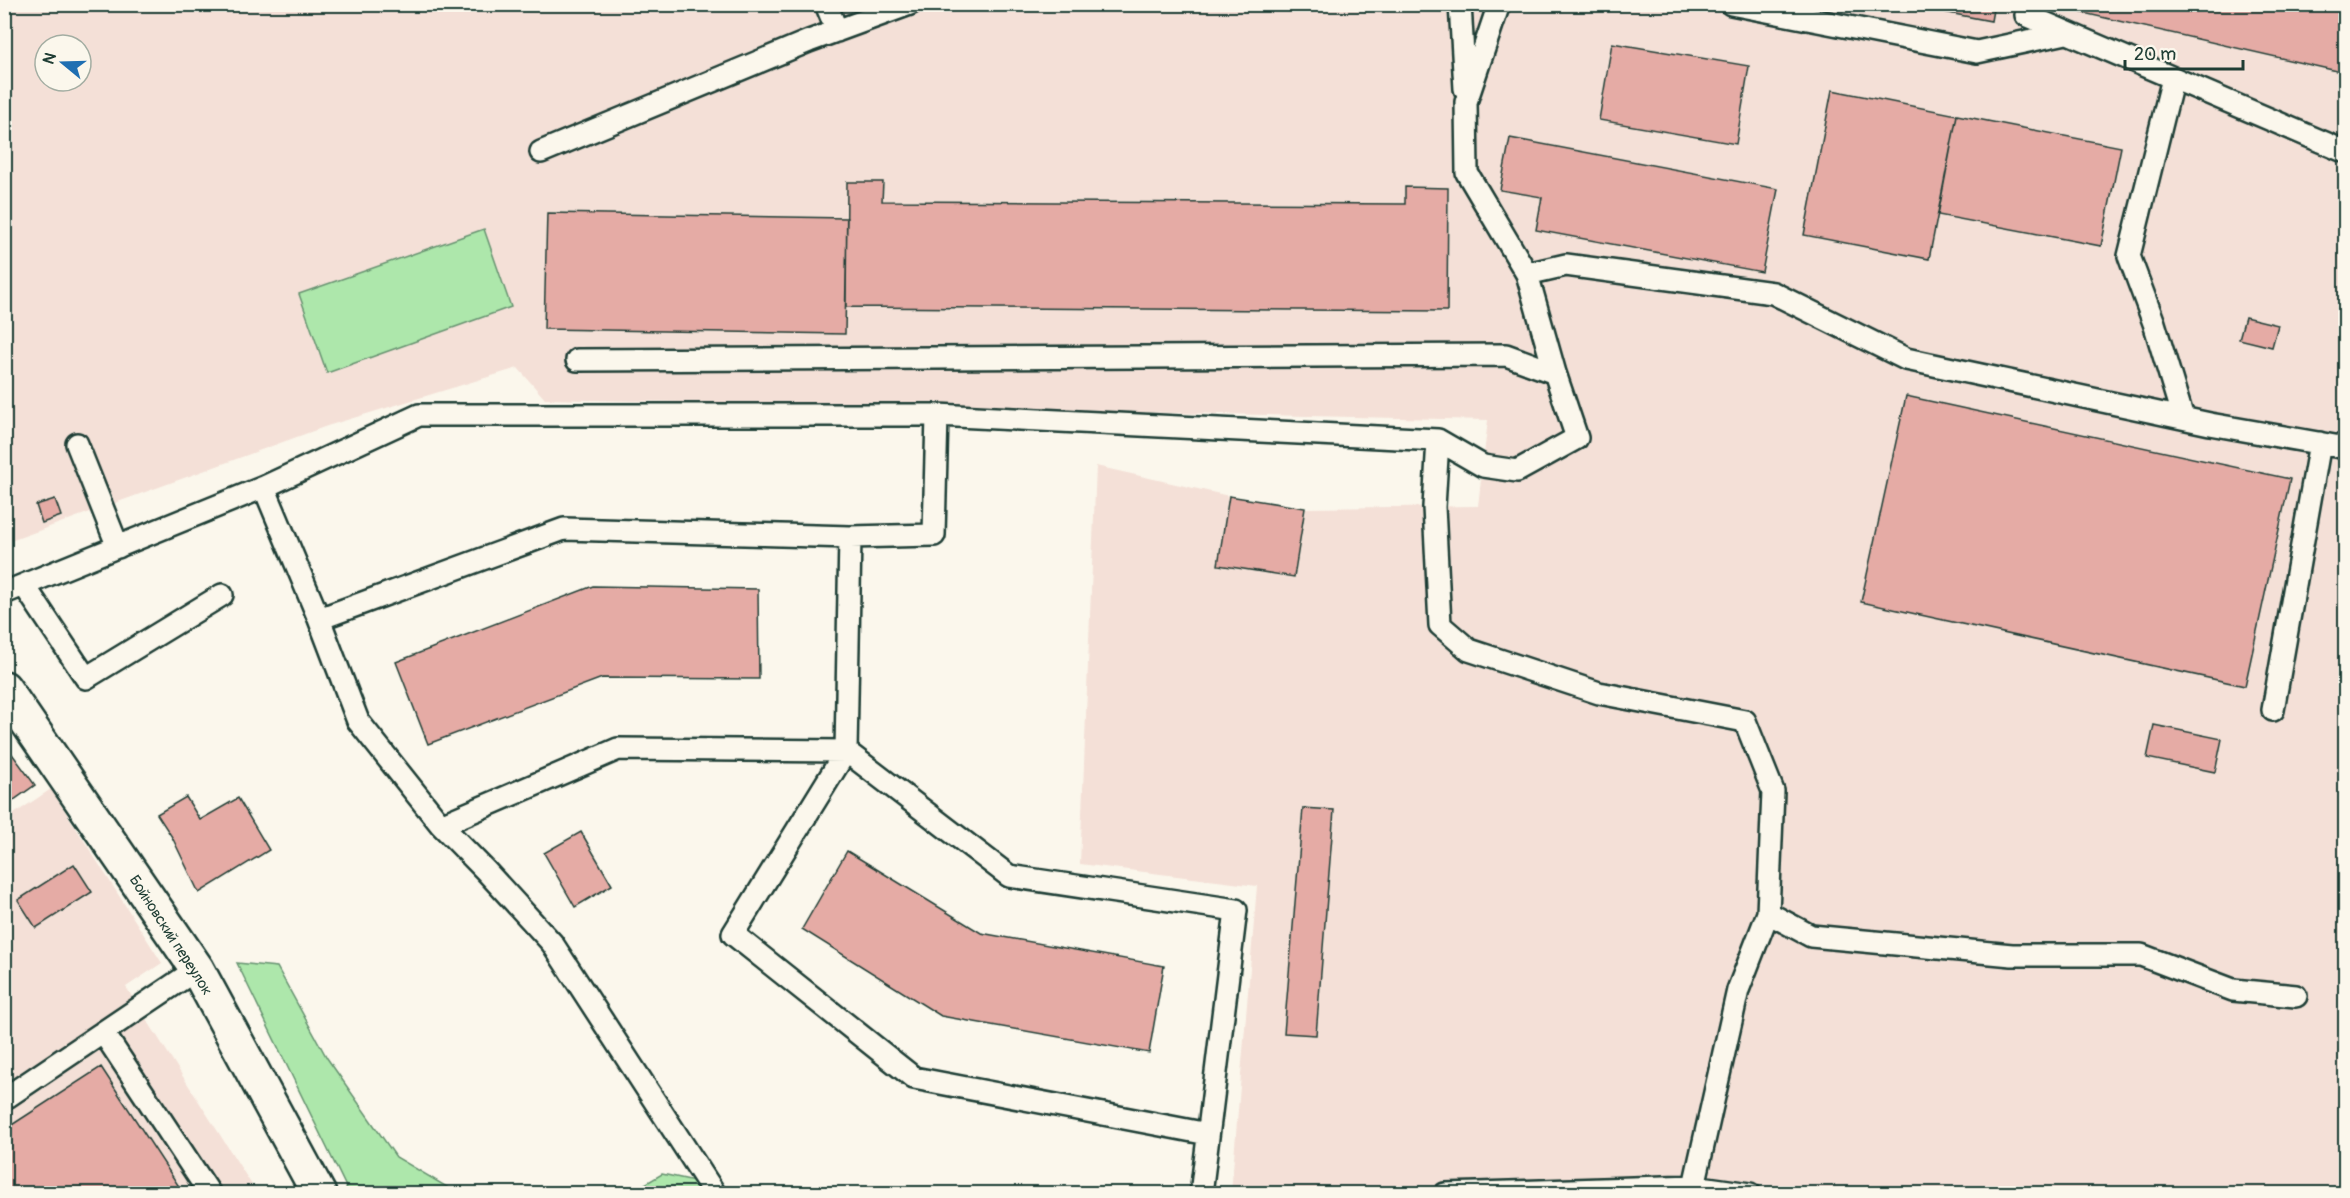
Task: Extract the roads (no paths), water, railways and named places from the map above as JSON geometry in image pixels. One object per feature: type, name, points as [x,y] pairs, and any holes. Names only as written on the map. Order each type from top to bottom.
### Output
[{"type":"street","name":"Бойновский переулок","points":[[4,688],[197,969],[319,1194]]},
{"type":"lane","points":[[826,4],[837,31]]},
{"type":"lane","points":[[541,152],[837,31],[910,4]]},
{"type":"lane","points":[[222,595],[86,678],[14,589],[264,487],[419,415],[937,416],[1438,440],[1483,466],[1516,471],[1577,438],[1555,374],[1527,274],[1467,173],[1466,102],[1460,4]]},
{"type":"lane","points":[[1466,102],[1499,4]]},
{"type":"lane","points":[[1731,4],[1977,52],[2066,33]]},
{"type":"lane","points":[[2029,4],[2026,15],[2346,152]]},
{"type":"lane","points":[[2173,78],[2129,256],[2154,323],[2183,418]]},
{"type":"lane","points":[[1527,274],[1566,265],[1773,293],[1906,359],[2183,418],[2346,448]]},
{"type":"lane","points":[[577,360],[1506,355],[1555,374]]},
{"type":"lane","points":[[319,619],[564,528],[850,537],[934,535],[937,416]]},
{"type":"lane","points":[[1438,440],[1434,507],[1440,625],[1469,650],[1599,693],[1745,721],[1773,791],[1768,914],[1738,990],[1694,1186]]},
{"type":"lane","points":[[2273,710],[2320,443]]},
{"type":"lane","points":[[77,444],[118,546]]},
{"type":"lane","points":[[264,487],[319,619],[358,721],[441,825],[486,870],[552,943],[715,1194]]},
{"type":"lane","points":[[850,537],[846,751],[733,933],[914,1078],[1208,1134]]},
{"type":"lane","points":[[441,825],[618,749],[846,751],[1009,876],[1236,910],[1202,1194]]},
{"type":"lane","points":[[1768,914],[1811,936],[2012,955],[2141,955],[2233,990],[2296,996]]},
{"type":"lane","points":[[4,1099],[197,969]]},
{"type":"lane","points":[[103,1032],[210,1194]]},
{"type":"lane","points":[[1445,1194],[1694,1186],[1750,1194]]}]
